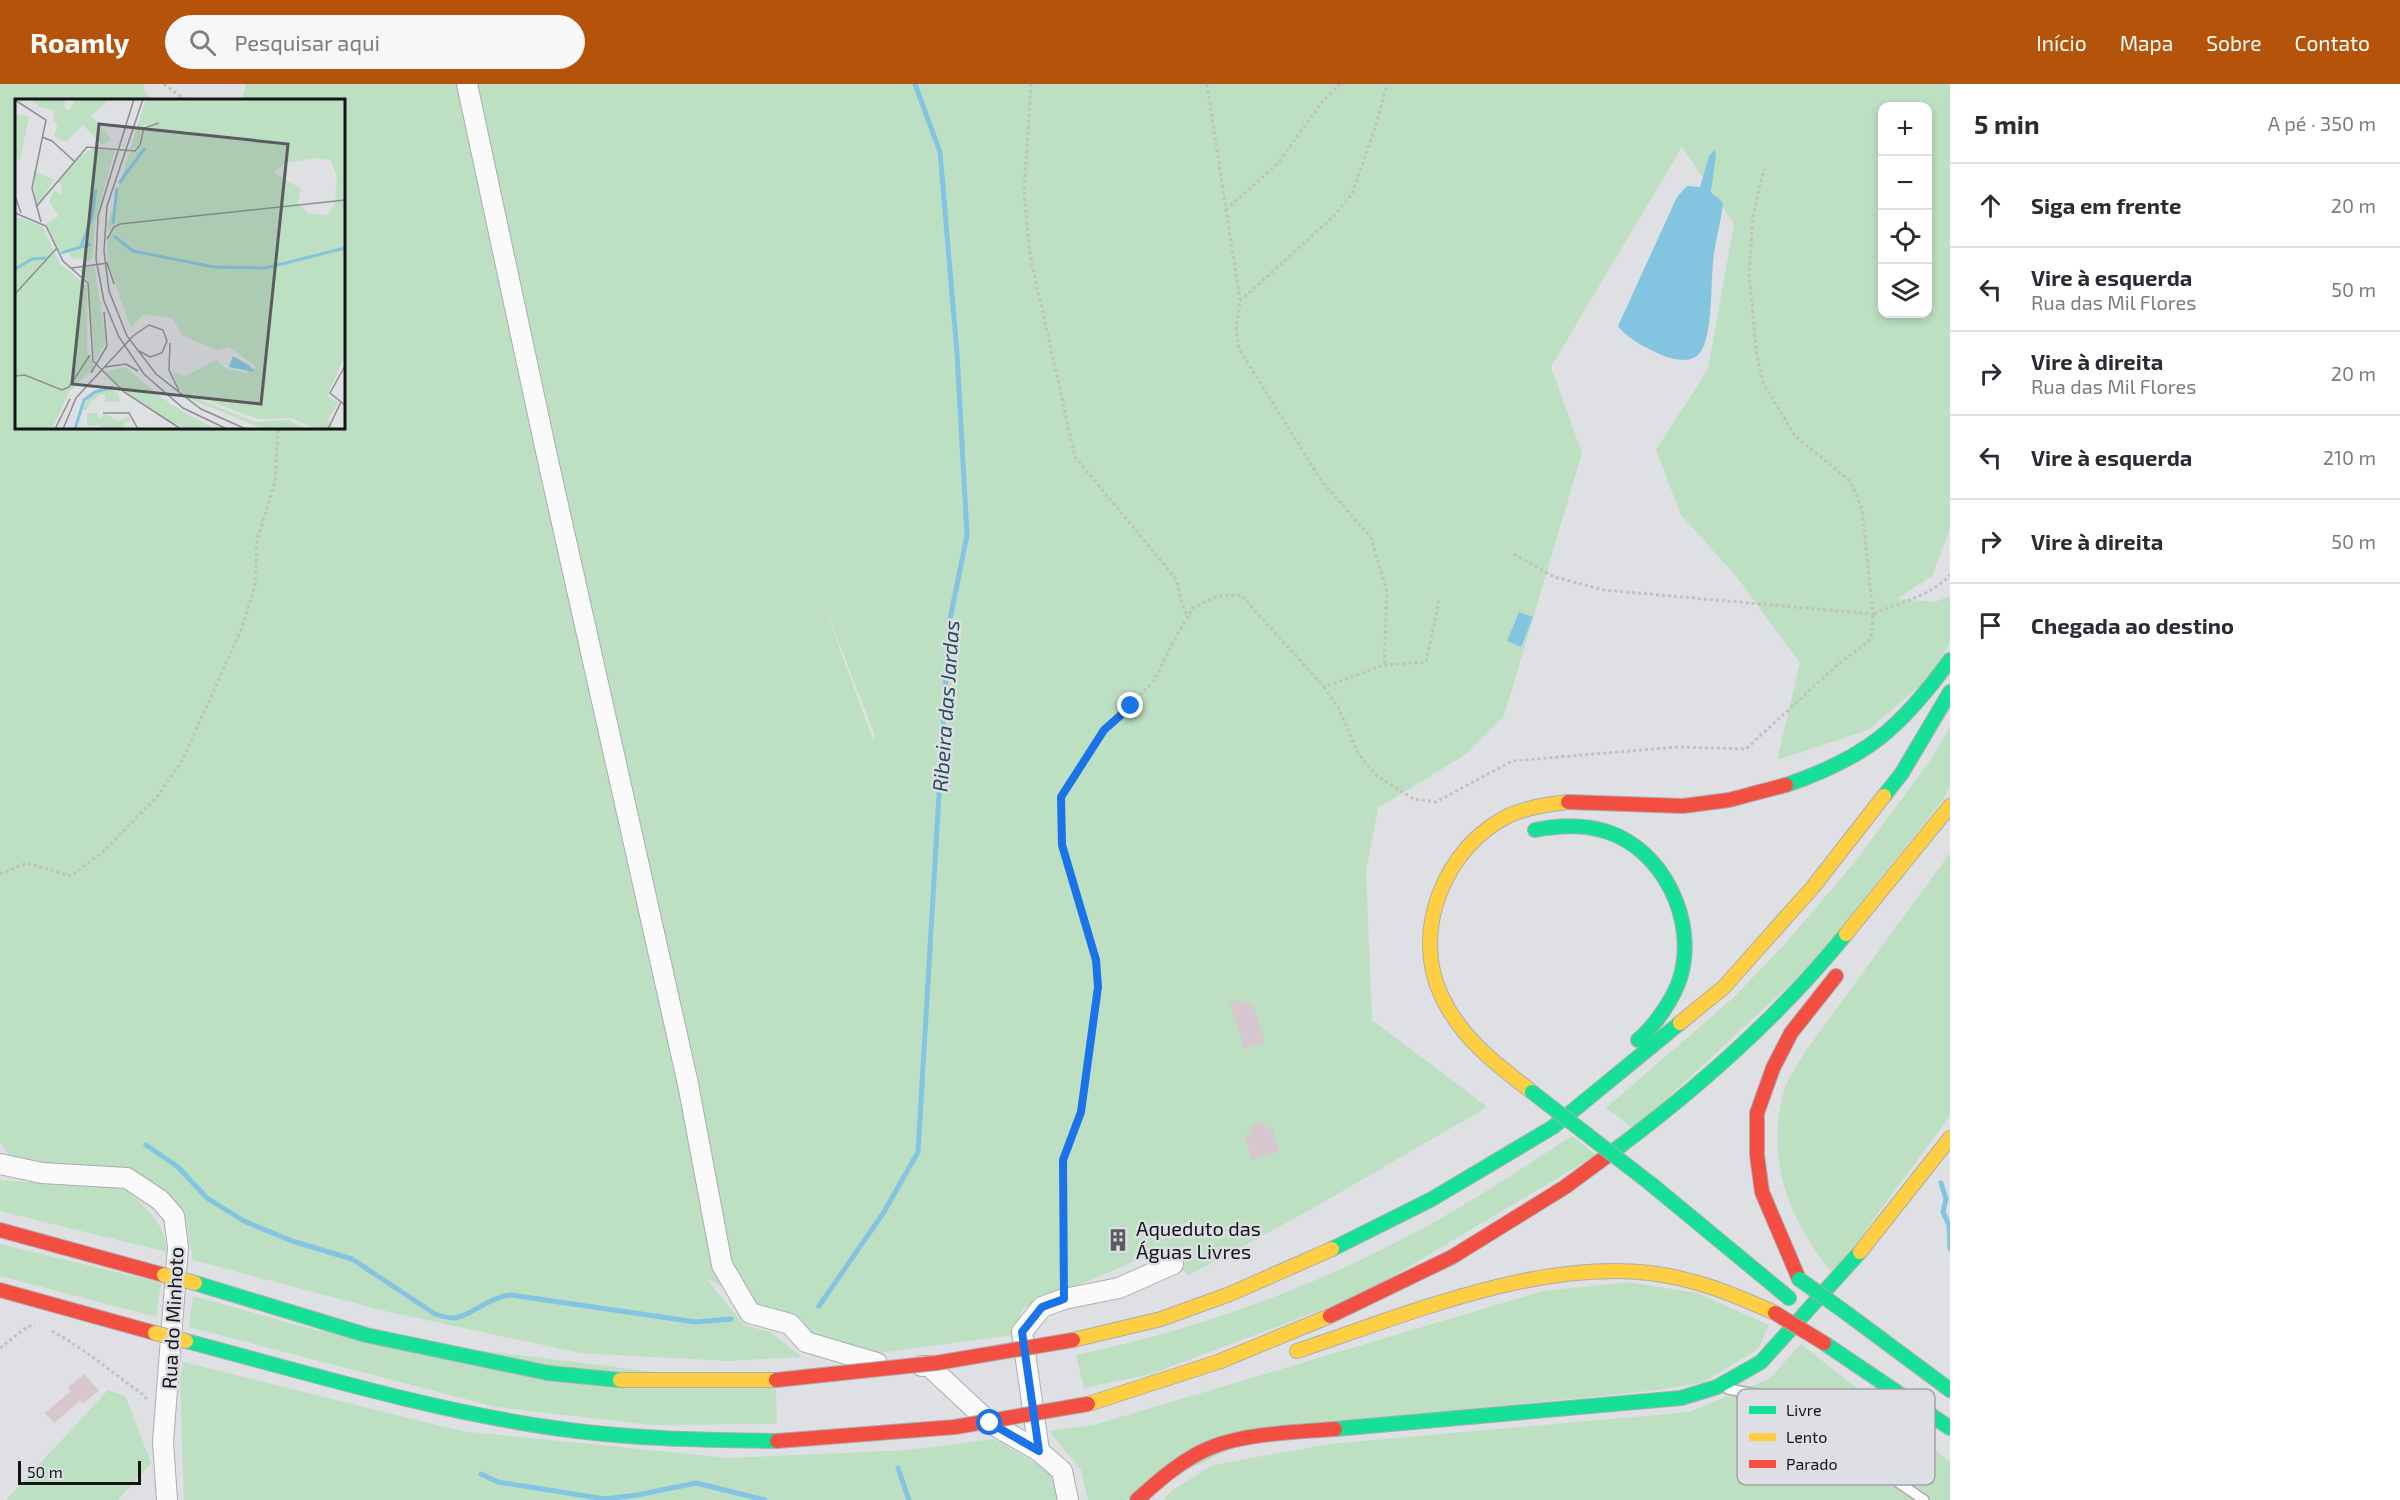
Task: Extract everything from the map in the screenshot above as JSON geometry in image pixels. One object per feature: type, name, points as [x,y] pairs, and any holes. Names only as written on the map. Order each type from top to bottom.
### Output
[{"type":"main road","points":[[1816,1318],[1651,1184],[1480,1051],[1453,1018],[1435,982],[1429,946],[1432,914],[1443,881],[1462,852],[1489,829],[1516,813],[1549,805],[1604,802],[1660,806],[1720,802],[1772,792],[1810,778],[1878,741],[1922,699],[1950,660]]},
{"type":"main road","points":[[0,1230],[195,1283],[366,1335],[548,1372],[604,1379],[776,1380],[947,1361],[1073,1340],[1161,1319],[1230,1294],[1309,1260],[1411,1210],[1553,1127],[1724,987],[1813,887],[1895,782],[1950,692]]},
{"type":"main road","points":[[1916,870],[1932,846],[1947,811]]},
{"type":"main road","points":[[1095,1402],[1218,1362],[1307,1327],[1452,1257],[1565,1187],[1656,1119],[1745,1042],[1816,971],[1947,811]]},
{"type":"main road","points":[[1508,1153],[1642,1037],[1672,997],[1683,971],[1686,939],[1680,909],[1666,877],[1646,855],[1619,836],[1587,827],[1558,825],[1519,836]]},
{"type":"main road","points":[[1799,1279],[1762,1192],[1756,1155],[1757,1113],[1773,1068],[1791,1033],[1841,969]]},
{"type":"main road","points":[[1562,1096],[1589,1118]]},
{"type":"main road","points":[[1607,1132],[1635,1153]]},
{"type":"main road","points":[[1137,1500],[1158,1481],[1212,1447],[1265,1435],[1681,1398],[1717,1387],[1761,1362],[1847,1268],[1950,1138]]},
{"type":"main road","points":[[1772,1258],[1950,1390]]},
{"type":"main road","points":[[1287,1354],[1481,1292],[1542,1278],[1592,1272],[1642,1272],[1710,1285],[1775,1313],[1892,1389]]},
{"type":"main road","points":[[0,1290],[434,1406],[524,1424],[620,1436],[680,1440],[777,1441],[955,1427],[1095,1402],[1137,1399],[1233,1371]]},
{"type":"main road","points":[[1843,1338],[1903,1389]]},
{"type":"main road","points":[[1935,1416],[1948,1427]]},
{"type":"main road","points":[[1935,1418],[1948,1427]]},
{"type":"street","points":[[467,84],[547,456],[688,1084],[722,1265],[750,1313],[790,1324],[806,1342],[826,1346],[874,1363],[929,1366],[990,1423],[1039,1451],[1062,1471],[1068,1500]]},
{"type":"street","name":"Rua do Minhoto","points":[[0,1164],[42,1173],[127,1178],[160,1200],[174,1216],[178,1247],[163,1442],[167,1500]]},
{"type":"street","points":[[1039,1451],[1022,1332],[1042,1307],[1064,1299],[1119,1288],[1173,1264]]},
{"type":"lane","points":[[1717,1387],[1737,1391]]},
{"type":"lane","points":[[1902,1485],[1924,1500]]},
{"type":"path","points":[[164,84],[184,99]]},
{"type":"path","points":[[1031,84],[1024,192],[1029,255],[1075,458],[1176,579],[1188,617]]},
{"type":"path","points":[[1207,84],[1240,301],[1236,328],[1239,349],[1321,480],[1371,538],[1387,592],[1384,665]]},
{"type":"path","points":[[1226,210],[1278,163],[1322,102],[1340,84]]},
{"type":"path","points":[[1240,301],[1333,217],[1353,194],[1377,122],[1386,84]]},
{"type":"path","points":[[1064,1299],[1063,1160],[1081,1112],[1098,987],[1096,960],[1062,845],[1061,797],[1104,730],[1154,681],[1193,608],[1217,596],[1241,595],[1324,687],[1339,709],[1358,753],[1377,776],[1414,799],[1436,802],[1512,761],[1678,747],[1746,749],[1836,666],[1871,639],[1873,614],[1862,510],[1850,481],[1795,436],[1763,383],[1756,356],[1749,275],[1752,216],[1764,169]]},
{"type":"path","points":[[0,874],[27,863],[71,876],[104,851],[157,797],[183,759],[243,625],[255,585],[257,540],[275,482],[278,429]]},
{"type":"path","points":[[1514,554],[1554,577],[1604,590],[1873,614],[1920,595],[1937,586],[1950,575]]},
{"type":"path","points":[[1324,687],[1384,665],[1426,662],[1439,601]]},
{"type":"path","points":[[0,1348],[28,1326],[41,1325]]},
{"type":"path","points":[[50,1330],[76,1343],[93,1359],[145,1396],[150,1406]]},
{"type":"green space","points":[[0,84],[143,84],[146,93],[152,99],[15,99],[15,429],[345,429],[345,99],[242,99],[246,84],[1950,84],[1950,529],[1932,576],[1897,599],[1935,602],[1950,596],[1950,643],[1926,681],[1868,730],[1777,760],[1800,663],[1736,576],[1681,515],[1656,450],[1708,369],[1734,224],[1682,147],[1551,367],[1582,453],[1504,716],[1466,754],[1378,808],[1366,872],[1372,1020],[1487,1107],[1310,1210],[1189,1275],[1157,1252],[1023,1308],[1013,1335],[870,1354],[812,1336],[706,1278],[744,1325],[770,1332],[802,1357],[728,1361],[580,1353],[385,1311],[193,1260],[184,1211],[155,1184],[140,1174],[33,1165],[9,1157],[0,1141]],"holes":[[[818,589],[874,733],[873,740]]]},
{"type":"green space","points":[[1950,727],[1950,788],[1812,964],[1634,1129],[1606,1108],[1733,998],[1784,945],[1856,861],[1934,755]]},
{"type":"green space","points":[[1950,853],[1950,1116],[1833,1274],[1817,1254],[1804,1232],[1785,1187],[1779,1163],[1777,1139],[1779,1114],[1785,1088],[1805,1052]]},
{"type":"green space","points":[[1572,1136],[1596,1155],[1361,1295],[1151,1374],[1084,1388],[1076,1355],[1213,1319],[1345,1267],[1447,1215]]},
{"type":"green space","points":[[0,1180],[126,1189],[158,1224],[163,1232],[167,1252],[0,1211]]},
{"type":"green space","points":[[0,1244],[161,1283],[156,1317],[0,1276]]},
{"type":"green space","points":[[1628,1282],[1697,1293],[1769,1325],[1758,1349],[1704,1382],[1660,1390],[1274,1428],[1125,1500],[1088,1500],[1081,1470],[1049,1431],[1094,1425],[1543,1291]]},
{"type":"green space","points":[[193,1296],[315,1330],[776,1387],[777,1424],[652,1425],[496,1407],[189,1327]]},
{"type":"green space","points":[[1801,1344],[1858,1389],[1745,1389],[1769,1379]]},
{"type":"green space","points":[[183,1362],[461,1431],[729,1458],[910,1450],[994,1439],[1049,1471],[1060,1500],[184,1500],[180,1382]]},
{"type":"green space","points":[[108,1390],[126,1397],[151,1463],[118,1500],[6,1500]]},
{"type":"green space","points":[[1737,1392],[1737,1485],[1935,1485],[1935,1450],[1950,1462],[1950,1500],[1163,1500],[1171,1491],[1213,1465],[1329,1444],[1689,1412]]},
{"type":"water","points":[[1715,149],[1711,191],[1723,204],[1714,254],[1707,335],[1704,346],[1696,357],[1687,360],[1673,359],[1639,344],[1618,326],[1677,197],[1687,186],[1700,187],[1709,156]]},
{"type":"water","points":[[1519,612],[1533,617],[1521,647],[1507,641]]},
{"type":"building","points":[[1239,1000],[1254,1006],[1265,1043],[1244,1049],[1230,1002]]},
{"type":"building","points":[[1263,1122],[1265,1129],[1272,1127],[1279,1152],[1252,1160],[1244,1135],[1252,1133],[1250,1126]]},
{"type":"building","points":[[84,1374],[99,1391],[82,1404],[80,1401],[54,1423],[45,1413],[71,1391],[68,1387]]},
{"type":"waterway","name":"Ribeira das Jardas","points":[[819,1306],[884,1212],[918,1152],[949,624],[967,535],[957,353],[940,152],[915,84]]},
{"type":"waterway","points":[[146,1145],[178,1167],[207,1198],[244,1221],[292,1241],[352,1259],[435,1314],[452,1318],[461,1317],[495,1299],[511,1295],[696,1322],[731,1319]]},
{"type":"waterway","points":[[1941,1183],[1946,1199],[1943,1212],[1949,1225],[1950,1249]]},
{"type":"waterway","name":"Ribeira das Jardas","points":[[898,1468],[909,1500]]},
{"type":"waterway","points":[[481,1474],[498,1482],[605,1499],[696,1483],[765,1500]]},
{"type":"traffic: fast","points":[[1786,785],[1838,764],[1880,738],[1915,704],[1950,660]]},
{"type":"traffic: fast","points":[[1884,796],[1902,773],[1950,692]]},
{"type":"traffic: fast","points":[[1535,830],[1571,826],[1608,832],[1628,841],[1645,855],[1660,871],[1671,890],[1684,932],[1681,975],[1664,1010],[1638,1040]]},
{"type":"traffic: fast","points":[[1611,1153],[1736,1051],[1793,994],[1846,934]]},
{"type":"traffic: fast","points":[[1332,1249],[1432,1199],[1553,1127],[1680,1023]]},
{"type":"traffic: fast","points":[[1532,1092],[1651,1184]]},
{"type":"traffic: fast","points":[[1651,1184],[1789,1298]]},
{"type":"traffic: fast","points":[[1335,1429],[1681,1398],[1717,1387],[1761,1362],[1860,1252]]},
{"type":"traffic: fast","points":[[1799,1279],[1849,1315]]},
{"type":"traffic: fast","points":[[195,1283],[366,1335],[548,1373],[620,1380]]},
{"type":"traffic: fast","points":[[1849,1315],[1950,1390]]},
{"type":"traffic: fast","points":[[186,1341],[415,1401],[554,1428],[638,1437],[777,1441]]},
{"type":"traffic: fast","points":[[1824,1343],[1892,1389]]},
{"type":"traffic: fast","points":[[1935,1418],[1950,1428]]},
{"type":"traffic: slow","points":[[1680,1023],[1724,987],[1813,887],[1884,796]]},
{"type":"traffic: slow","points":[[1532,1092],[1481,1050],[1459,1026],[1450,1012],[1433,972],[1430,946],[1432,919],[1451,869],[1467,847],[1487,829],[1517,812],[1568,802]]},
{"type":"traffic: slow","points":[[1846,934],[1950,806]]},
{"type":"traffic: slow","points":[[1860,1252],[1950,1138]]},
{"type":"traffic: slow","points":[[1073,1340],[1161,1319],[1230,1294],[1332,1249]]},
{"type":"traffic: slow","points":[[1297,1351],[1425,1307],[1517,1282],[1562,1274],[1607,1271],[1667,1276],[1714,1288],[1775,1313]]},
{"type":"traffic: slow","points":[[164,1275],[195,1283]]},
{"type":"traffic: slow","points":[[1088,1404],[1218,1362],[1330,1316]]},
{"type":"traffic: slow","points":[[155,1333],[186,1341]]},
{"type":"traffic: slow","points":[[620,1380],[776,1380]]},
{"type":"traffic: jam","points":[[1568,802],[1683,806],[1729,800],[1786,785]]},
{"type":"traffic: jam","points":[[1799,1279],[1762,1192],[1757,1155],[1757,1113],[1773,1068],[1791,1033],[1836,976]]},
{"type":"traffic: jam","points":[[1330,1316],[1452,1257],[1565,1187],[1611,1153]]},
{"type":"traffic: jam","points":[[0,1230],[164,1275]]},
{"type":"traffic: jam","points":[[0,1290],[155,1333]]},
{"type":"traffic: jam","points":[[1775,1313],[1824,1343]]},
{"type":"traffic: jam","points":[[776,1380],[936,1363],[1073,1340]]},
{"type":"traffic: jam","points":[[777,1441],[955,1427],[1088,1404]]},
{"type":"traffic: jam","points":[[1137,1500],[1182,1463],[1212,1447],[1257,1436],[1335,1429]]},
{"type":"place","name":"Aqueduto das Águas Livres","points":[[1118,1240]]},
{"type":"route","points":[[990,1423],[1039,1451],[1022,1332],[1042,1307],[1064,1299],[1063,1160],[1081,1112],[1098,987],[1096,960],[1062,845],[1061,797],[1104,730],[1131,706]]}]
